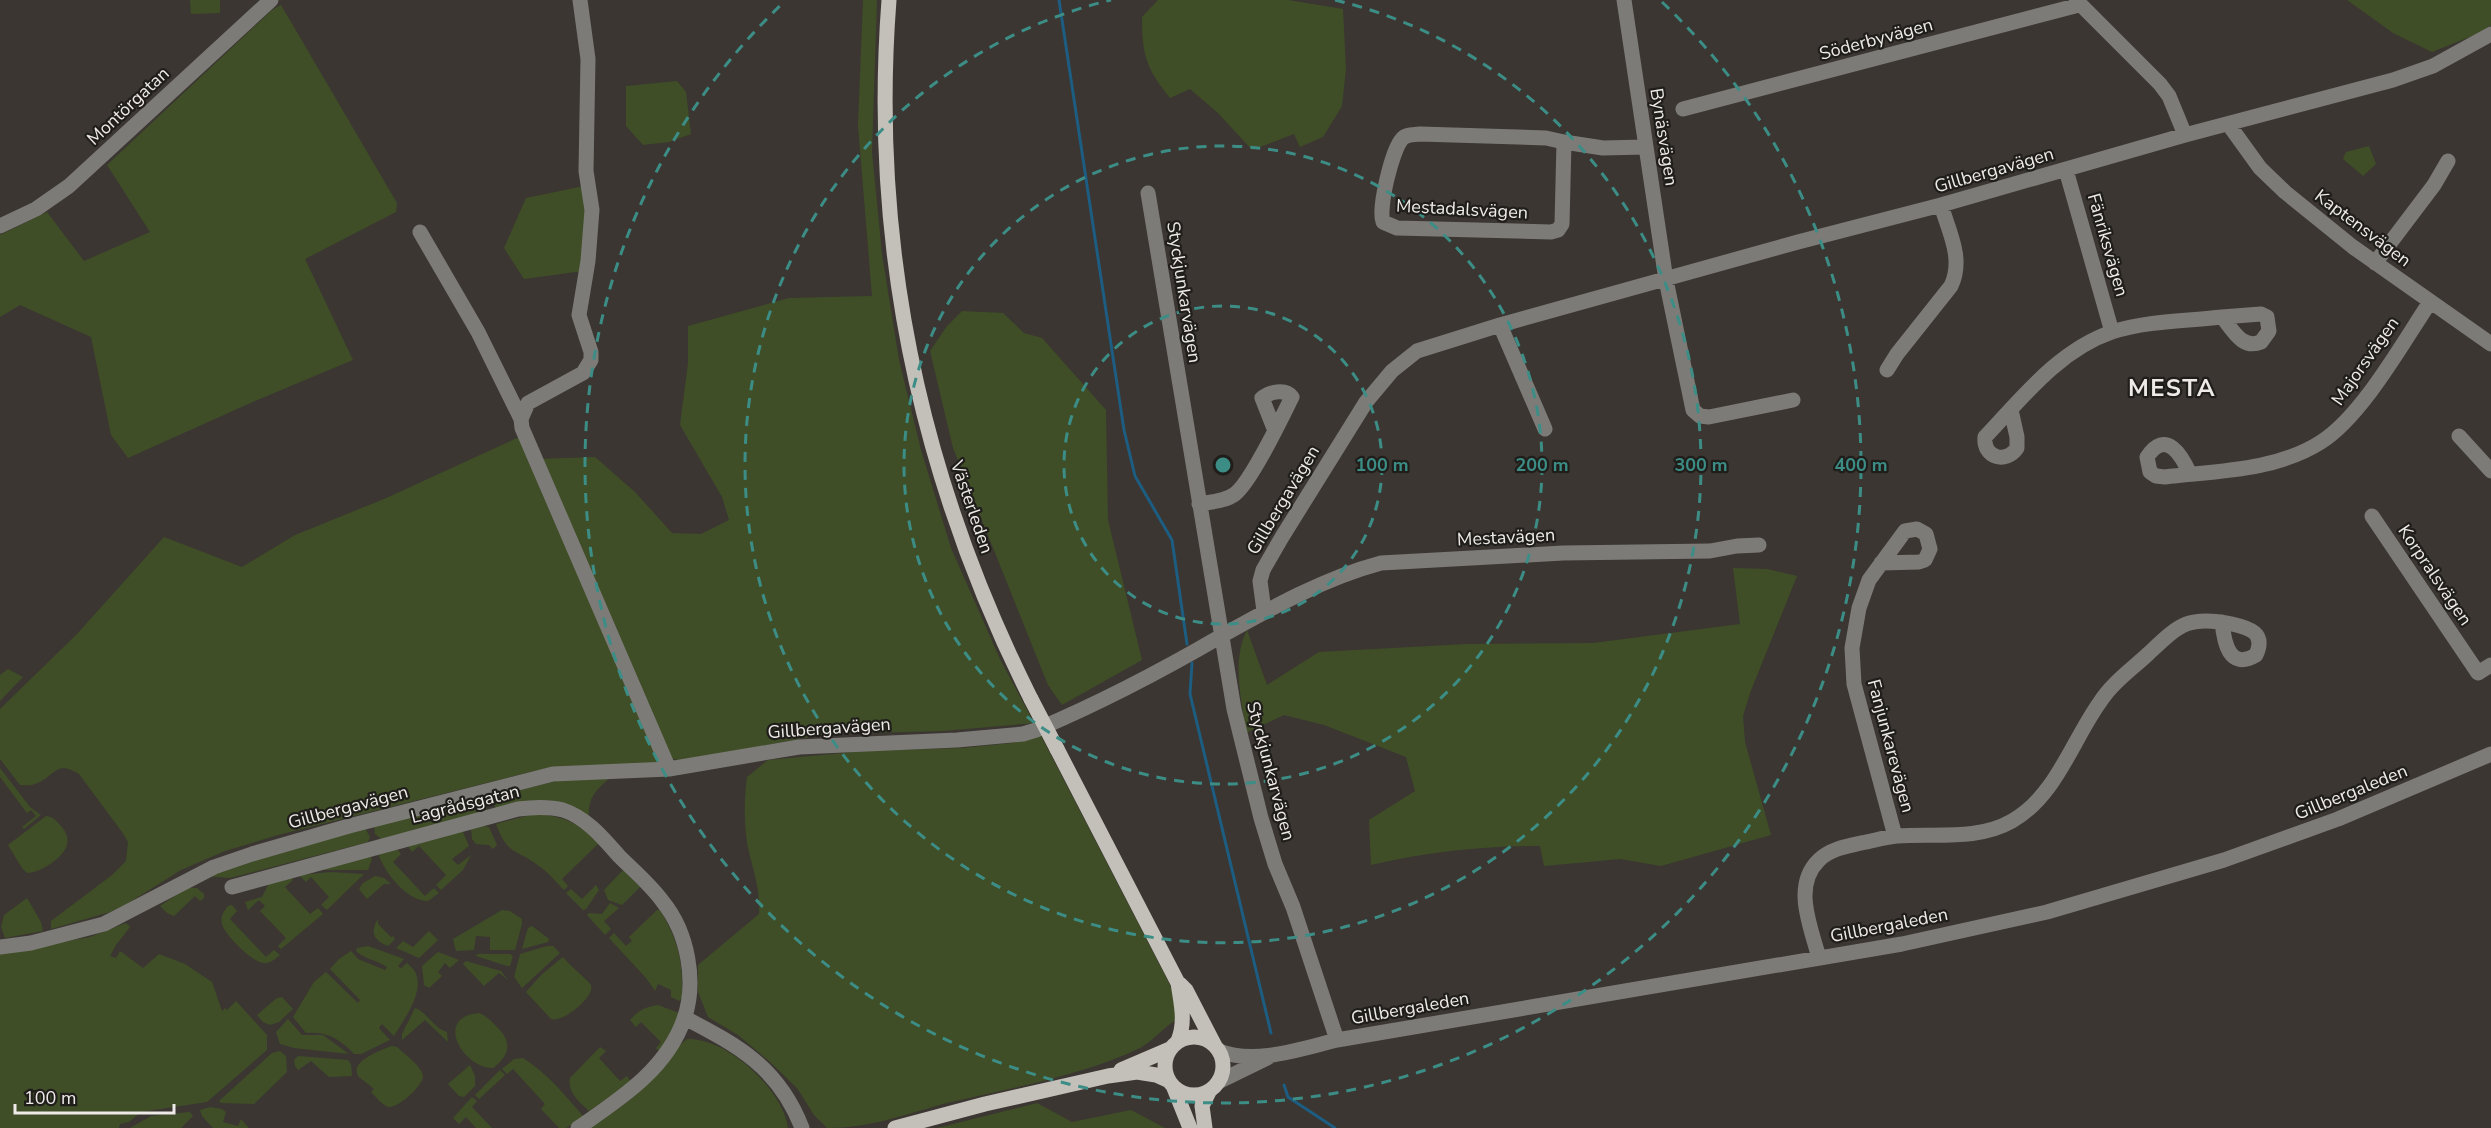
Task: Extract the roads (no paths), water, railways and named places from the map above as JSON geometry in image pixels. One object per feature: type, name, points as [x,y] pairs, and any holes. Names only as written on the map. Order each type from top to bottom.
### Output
[{"type":"main road","name":"Västerleden","points":[[889,0],[885,84],[886,170],[895,268],[910,362],[935,461],[963,546],[993,620],[1031,699],[1178,983],[1184,1017],[1183,1028],[1174,1045]]},
{"type":"main road","name":"Västerleden","points":[[1178,983],[1186,990],[1217,1048]]},
{"type":"main road","points":[[1108,1076],[1187,1037],[1200,1037],[1217,1048],[1223,1066],[1202,1106],[1205,1128]]},
{"type":"main road","points":[[1174,1045],[1164,1064],[1190,1128]]},
{"type":"main road","points":[[896,1128],[985,1104],[1108,1076],[1137,1072],[1156,1075],[1184,1094],[1195,1096],[1214,1086]]},
{"type":"street","name":"Montörgatan","points":[[0,226],[36,209],[69,186],[271,0]]},
{"type":"street","points":[[520,419],[528,404],[582,373],[591,360],[591,352],[579,315],[588,261],[592,210],[586,171],[588,59],[580,0]]},
{"type":"street","name":"Bynäsvägen","points":[[1624,0],[1666,280],[1693,410],[1700,416],[1709,417],[1793,400]]},
{"type":"street","points":[[2078,2],[2160,84],[2169,96],[2184,135]]},
{"type":"street","name":"Söderbyvägen","points":[[1683,110],[2078,2]]},
{"type":"street","name":"Gillbergavägen","points":[[0,946],[31,943],[104,924],[214,867],[252,854],[349,826],[553,774],[669,769],[799,747],[957,740],[1023,734],[1055,722],[1222,636],[1264,611],[1260,590],[1263,570],[1366,402],[1380,384],[1417,351],[1500,325],[2413,73],[2450,58],[2491,34]]},
{"type":"street","name":"Kaptensvägen","points":[[2229,125],[2247,152],[2276,184],[2375,263],[2491,344]]},
{"type":"street","name":"Mestadalsvägen","points":[[1564,142],[1562,224],[1558,230],[1545,232],[1397,228],[1383,222],[1381,207],[1384,189],[1400,141],[1407,136],[1420,134],[1545,138],[1603,148],[1645,147]]},
{"type":"street","points":[[2375,263],[2434,185],[2448,161]]},
{"type":"street","name":"Fänriksvägen","points":[[2066,170],[2112,332]]},
{"type":"street","name":"Styckjunkarvägen","points":[[1148,193],[1234,709],[1275,864],[1293,907],[1337,1041]]},
{"type":"street","points":[[1887,370],[1951,286],[1956,276],[1957,256],[1941,205]]},
{"type":"street","points":[[420,232],[478,332],[520,419],[669,769]]},
{"type":"street","name":"Majorsvägen","points":[[2190,474],[2272,462],[2304,451],[2333,434],[2357,408],[2430,302]]},
{"type":"street","points":[[2011,410],[2050,370],[2091,342],[2112,332],[2222,317]]},
{"type":"street","points":[[1500,325],[1545,429]]},
{"type":"street","points":[[1199,504],[1237,493],[1275,431]]},
{"type":"street","points":[[2459,436],[2491,471]]},
{"type":"street","name":"Korpralsvägen","points":[[2372,516],[2478,673],[2491,665]]},
{"type":"street","name":"Mestavägen","points":[[1264,611],[1344,576],[1381,563],[1563,553],[1710,551],[1759,545]]},
{"type":"street","name":"Fanjunkarevägen","points":[[1881,563],[1869,580],[1859,608],[1852,648],[1852,666],[1854,684],[1895,836]]},
{"type":"street","name":"Fanjunkarevägen","points":[[1819,958],[1804,897],[1810,871],[1820,858],[1833,850],[1895,836],[1951,836],[1998,828],[2026,812],[2045,793],[2101,699],[2118,681],[2183,624],[2200,620],[2222,622]]},
{"type":"street","name":"Gillbergaleden","points":[[1217,1048],[1230,1055],[1272,1055],[1337,1041],[1902,944],[2047,912],[2224,861],[2338,819],[2491,754]]},
{"type":"street","name":"Lagrådsgatan","points":[[232,887],[518,809],[549,807],[575,815],[598,832],[664,902],[681,932],[688,960],[689,999],[685,1018],[676,1039],[662,1059],[642,1080],[578,1128]]},
{"type":"street","points":[[685,1018],[730,1041],[757,1062],[782,1089],[802,1128]]},
{"type":"street","name":"Gillbergaleden","points":[[1214,1086],[1272,1055]]},
{"type":"waterway","points":[[1059,0],[1124,430],[1135,476],[1172,540],[1187,644]]},
{"type":"waterway","points":[[1192,663],[1190,694],[1271,1033]]},
{"type":"waterway","points":[[1284,1085],[1288,1097],[1335,1128]]},
{"type":"district","name":"MESTA","points":[[2172,388]]}]
